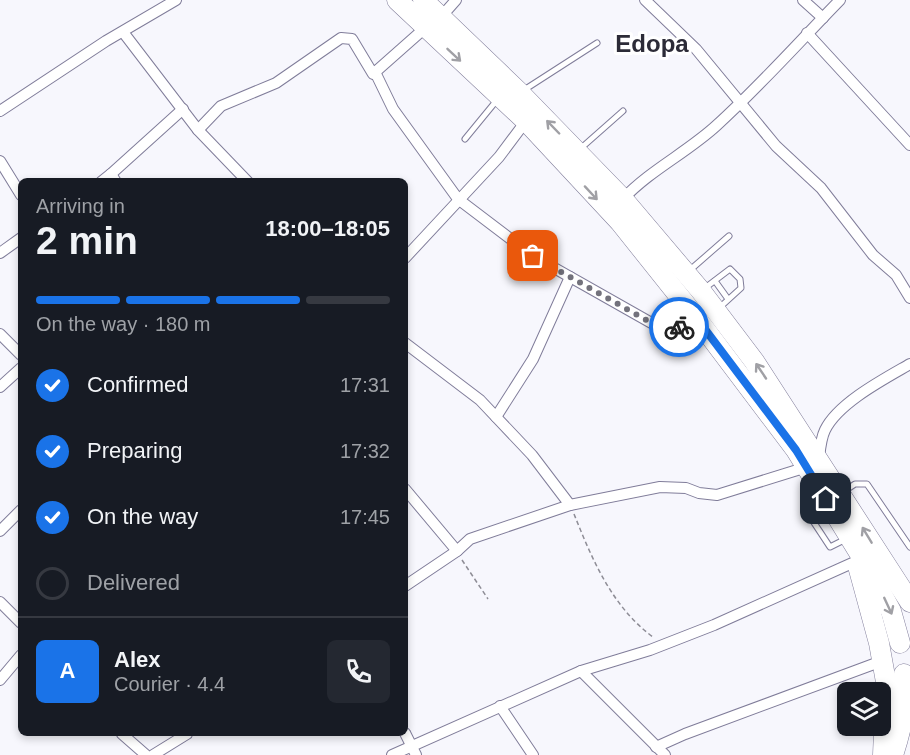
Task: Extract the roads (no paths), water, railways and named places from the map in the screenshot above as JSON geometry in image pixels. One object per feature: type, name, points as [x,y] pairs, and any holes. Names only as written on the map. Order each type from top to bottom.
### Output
[{"type":"highway","points":[[397,0],[433,23],[520,93],[623,199],[687,273],[708,286],[722,305],[833,495],[904,588],[910,602]]},
{"type":"highway","points":[[423,0],[433,23],[500,97],[526,121],[620,222],[813,462]]},
{"type":"highway","points":[[833,495],[860,560],[905,638],[898,662],[907,676],[904,712],[893,755]]},
{"type":"highway","points":[[860,560],[882,661],[887,698],[883,755]]},
{"type":"street","points":[[0,111],[176,0]]},
{"type":"street","points":[[376,74],[456,0]]},
{"type":"street","points":[[645,0],[696,49],[776,146],[821,188],[873,255],[896,275],[910,298]]},
{"type":"street","points":[[803,0],[822,18]]},
{"type":"street","points":[[623,199],[633,188],[687,152],[739,103],[840,0]]},
{"type":"street","points":[[123,32],[198,130],[244,178]]},
{"type":"street","points":[[807,33],[910,145]]},
{"type":"street","points":[[198,130],[221,106],[276,83],[341,38],[352,39],[370,73],[376,74]]},
{"type":"street","points":[[376,74],[393,109],[458,199],[533,256],[655,325],[673,328],[686,326],[695,316]]},
{"type":"street","points":[[113,178],[183,109]]},
{"type":"street","points":[[408,255],[498,157],[526,121]]},
{"type":"street","points":[[0,161],[18,190]]},
{"type":"street","points":[[0,253],[18,240]]},
{"type":"street","points":[[496,417],[533,359],[570,277]]},
{"type":"street","points":[[0,334],[18,352]]},
{"type":"street","points":[[408,345],[480,400],[532,454],[570,505]]},
{"type":"street","points":[[408,584],[457,551],[470,539],[570,505],[660,487],[686,488],[699,494],[717,495],[813,462],[824,431],[830,422],[882,380],[910,364]]},
{"type":"street","points":[[0,387],[18,371]]},
{"type":"street","points":[[408,493],[457,551]]},
{"type":"street","points":[[0,531],[18,513]]},
{"type":"street","points":[[392,755],[414,750],[500,706],[581,671],[663,644],[766,603],[860,560]]},
{"type":"street","points":[[0,602],[18,620]]},
{"type":"street","points":[[0,680],[18,659]]},
{"type":"street","points":[[581,671],[661,751],[685,734],[882,661]]},
{"type":"street","points":[[500,706],[532,755]]},
{"type":"street","points":[[124,736],[146,755]]},
{"type":"street","points":[[153,755],[184,736]]},
{"type":"street","points":[[407,736],[414,750]]},
{"type":"lane","points":[[520,93],[597,43]]},
{"type":"lane","points":[[465,139],[500,97]]},
{"type":"lane","points":[[576,152],[623,111]]},
{"type":"lane","points":[[687,273],[729,236]]},
{"type":"lane","points":[[708,286],[730,269],[740,279],[741,288],[722,305]]},
{"type":"lane","points":[[833,495],[855,484],[867,484],[910,547]]},
{"type":"district","name":"Edopa","points":[[652,44]]}]
